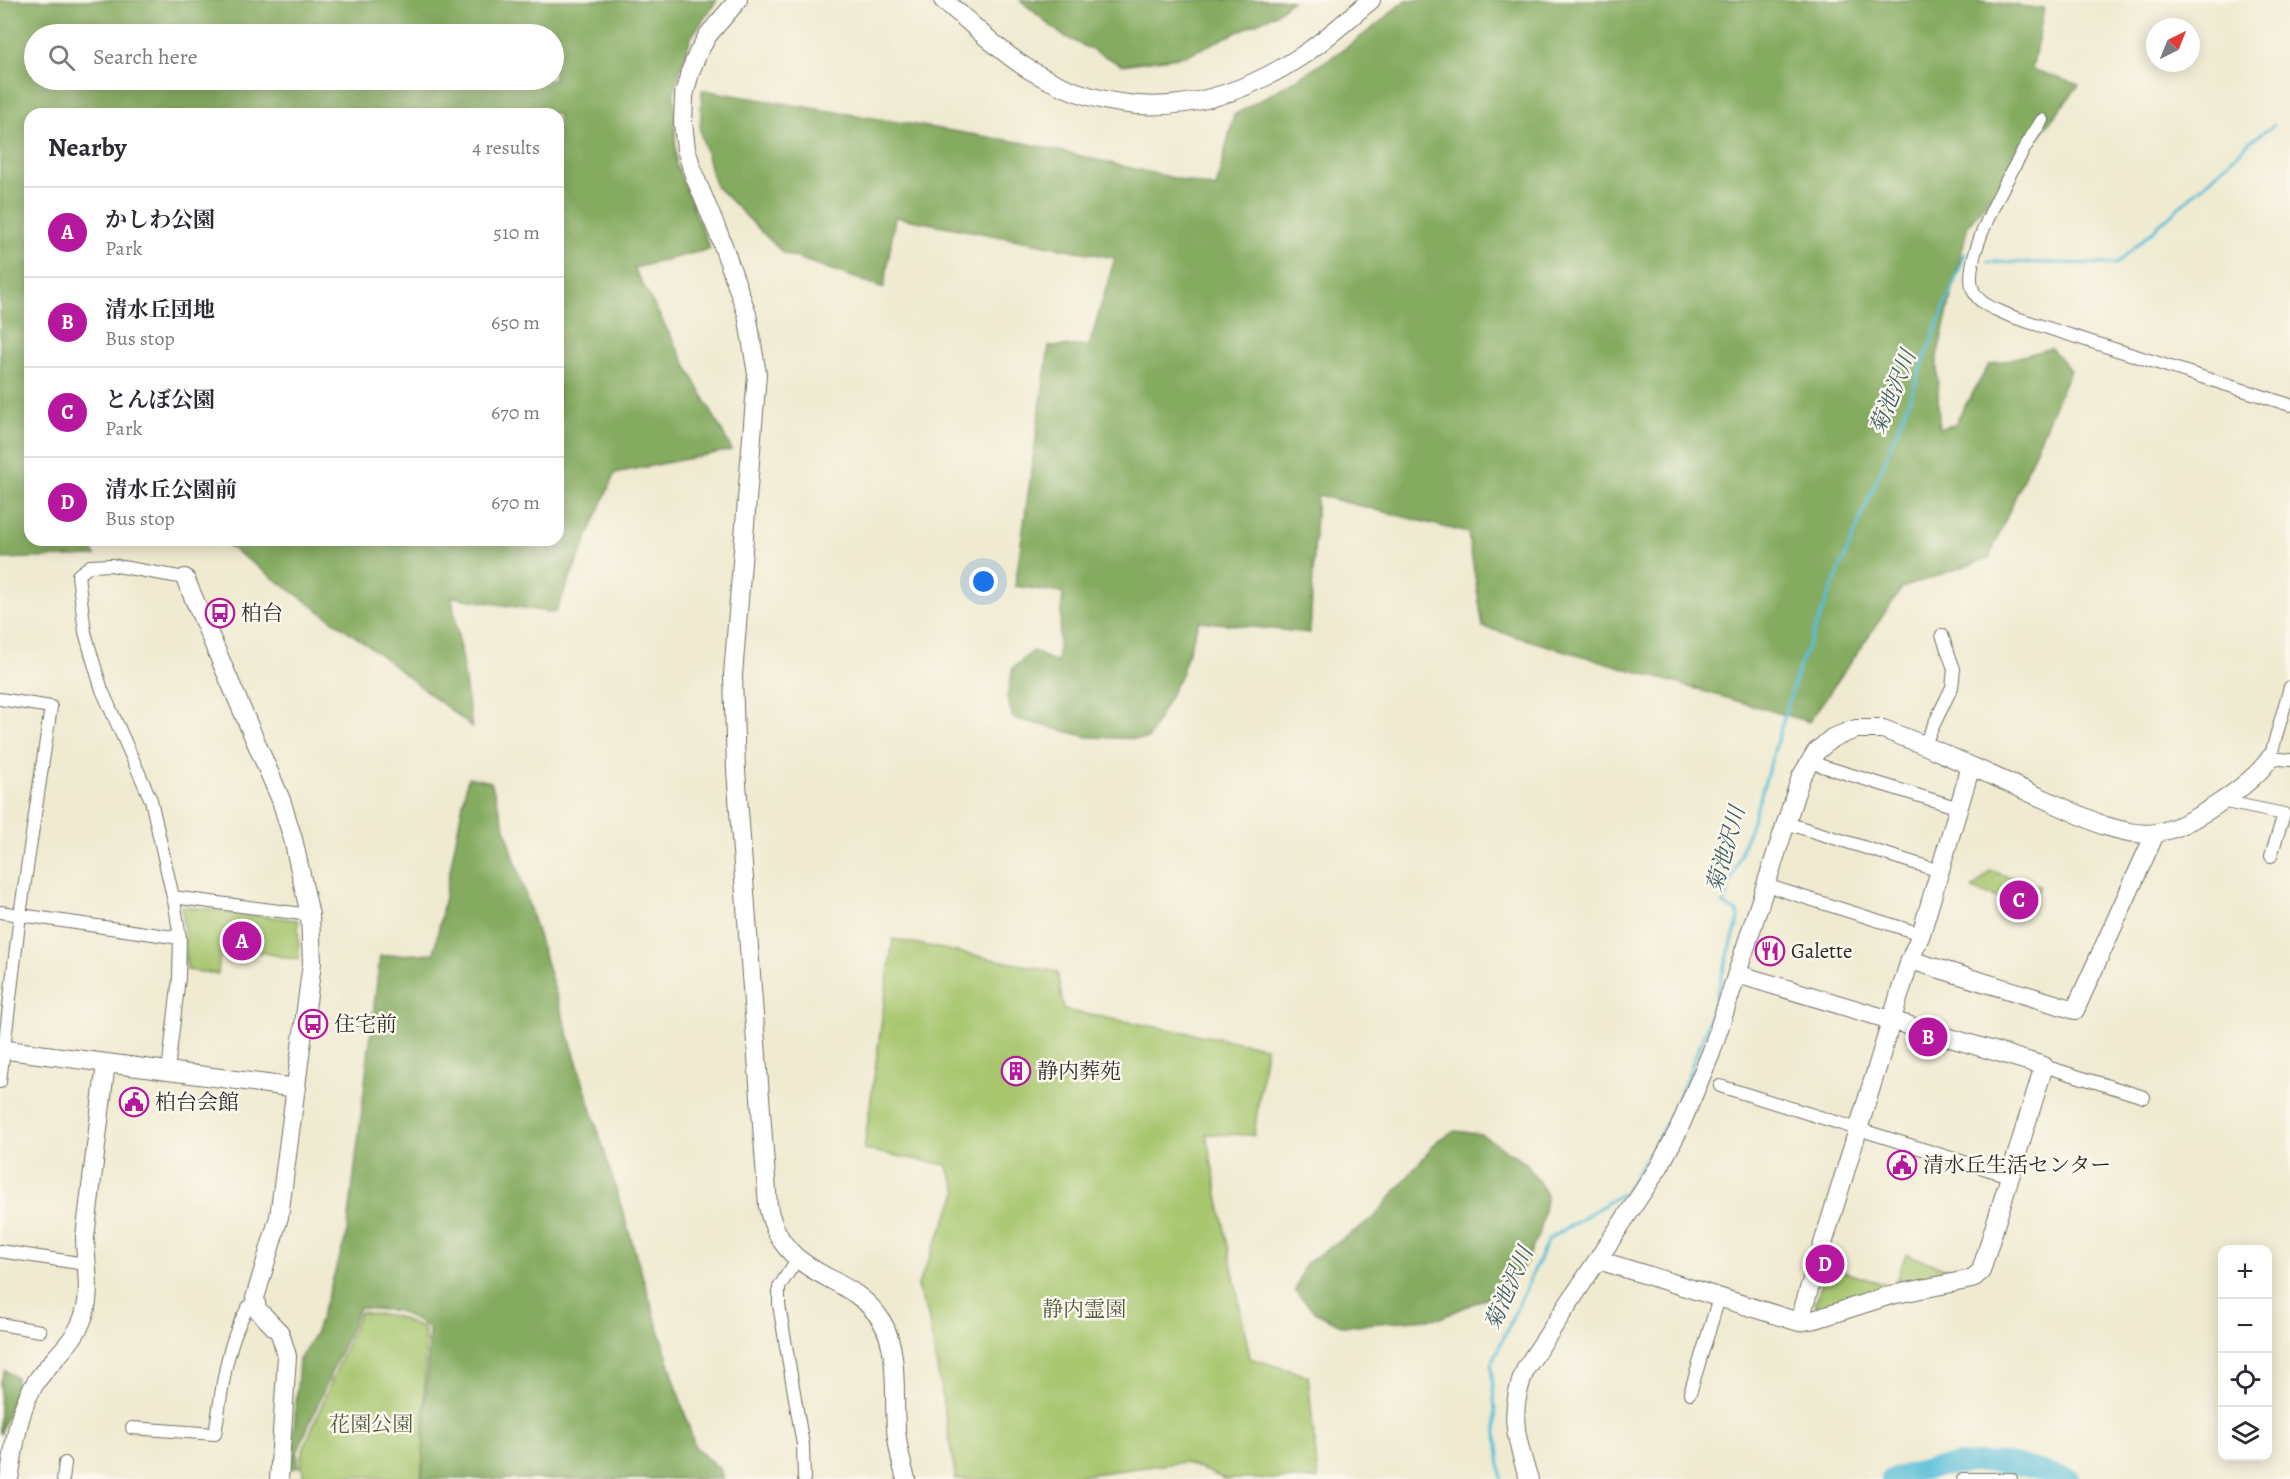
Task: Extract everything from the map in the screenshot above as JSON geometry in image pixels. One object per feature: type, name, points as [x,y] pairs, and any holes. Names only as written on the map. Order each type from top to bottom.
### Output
[{"type":"street","points":[[738,0],[708,35],[698,53],[684,96],[683,123],[686,149],[694,175],[720,237],[747,314],[754,345],[757,374],[733,675],[736,770],[768,1206],[774,1230],[782,1242],[810,1269],[860,1299],[881,1320],[892,1350],[897,1438],[906,1479]]},
{"type":"street","points":[[943,0],[997,47],[1026,68],[1051,81],[1116,102],[1148,106],[1189,103],[1224,96],[1253,84],[1306,53],[1371,0]]},
{"type":"street","points":[[2042,120],[2016,160],[1973,260],[1970,279],[1974,292],[1981,302],[2010,316],[2290,405]]},
{"type":"street","points":[[168,1071],[179,978],[180,938],[151,800],[102,690],[85,632],[78,575],[90,566],[111,565],[185,578],[281,800],[293,839],[310,915],[312,963],[279,1217],[255,1298],[257,1309],[280,1333],[287,1356],[279,1479]]},
{"type":"street","points":[[1924,745],[1952,687],[1954,669],[1942,635]]},
{"type":"street","points":[[1530,1479],[1516,1435],[1515,1404],[1518,1387],[1526,1368],[1659,1167],[1678,1131],[1711,1053],[1801,777],[1809,762],[1824,744],[1832,738],[1856,729],[1883,729],[1924,745],[2102,825],[2133,833],[2155,834],[2187,824],[2264,767],[2270,758],[2290,687]]},
{"type":"street","points":[[0,699],[51,707],[20,915],[2,1050],[0,1082]]},
{"type":"street","points":[[2270,758],[2290,760]]},
{"type":"street","points":[[1809,762],[1959,808]]},
{"type":"street","points":[[1799,1322],[1891,1020],[1910,960],[1921,934],[1971,766]]},
{"type":"street","points":[[2221,801],[2284,814],[2271,856]]},
{"type":"street","points":[[1786,823],[1940,871]]},
{"type":"street","points":[[1910,960],[2075,1010],[2155,834]]},
{"type":"street","points":[[1765,885],[1921,934]]},
{"type":"street","points":[[173,897],[310,915]]},
{"type":"street","points":[[0,912],[180,938]]},
{"type":"street","points":[[1737,974],[2144,1097]]},
{"type":"street","points":[[2,1050],[297,1088]]},
{"type":"street","points":[[9,1479],[18,1427],[28,1395],[43,1371],[70,1342],[85,1315],[88,1284],[85,1237],[106,1063]]},
{"type":"street","points":[[1598,1260],[1799,1322],[1816,1319],[1891,1295],[1972,1279],[1977,1276],[1987,1254],[2044,1066]]},
{"type":"street","points":[[1720,1086],[2009,1176]]},
{"type":"street","points":[[0,1251],[85,1264]]},
{"type":"street","points":[[798,1258],[779,1287],[779,1305],[803,1445],[804,1479]]},
{"type":"street","points":[[1690,1393],[1719,1298]]},
{"type":"street","points":[[132,1428],[214,1434],[224,1376],[237,1325],[248,1307],[257,1309]]},
{"type":"street","points":[[0,1324],[40,1331]]},
{"type":"street","points":[[63,1479],[65,1463]]},
{"type":"street","points":[[1963,1479],[2011,1479]]},
{"type":"green space","points":[[0,0],[717,0],[691,37],[674,92],[676,164],[710,249],[634,268],[732,450],[615,473],[555,613],[452,597],[472,727],[370,647],[228,546],[564,546],[564,108],[24,108],[24,546],[91,546],[95,556],[0,559]]},
{"type":"green space","points":[[1020,0],[1292,0],[1276,14],[1185,56],[1122,65],[1062,35]]},
{"type":"green space","points":[[1405,0],[1975,0],[2044,9],[2032,69],[2079,85],[1968,225],[1937,357],[1939,428],[1954,425],[1989,365],[2051,348],[2070,370],[1989,558],[1902,588],[1809,722],[1483,627],[1468,533],[1317,495],[1310,633],[1199,621],[1181,674],[1148,739],[1088,737],[1013,718],[1007,697],[1013,668],[1033,651],[1057,663],[1063,593],[1015,586],[1049,346],[1089,346],[1115,258],[895,217],[884,288],[783,253],[715,185],[700,131],[702,90],[1025,143],[1216,188],[1234,115],[1344,49]]},
{"type":"green space","points":[[468,777],[491,782],[695,1447],[721,1471],[723,1479],[422,1479],[429,1328],[398,1311],[359,1308],[297,1453],[299,1467],[291,1469],[299,1360],[316,1332],[347,1234],[380,956],[434,953]]},
{"type":"green space","points":[[1991,871],[2040,886],[2032,910],[1972,889]]},
{"type":"green space","points":[[182,906],[298,920],[299,960],[229,946],[220,954],[218,974],[187,970]]},
{"type":"green space","name":"静内霊園","points":[[893,939],[1057,972],[1064,1010],[1266,1047],[1254,1135],[1206,1134],[1250,1358],[1308,1376],[1318,1479],[1225,1479],[1184,1462],[1054,1479],[956,1479],[928,1315],[917,1287],[958,1191],[946,1165],[864,1150]]},
{"type":"green space","points":[[1455,1131],[1481,1134],[1527,1164],[1547,1195],[1540,1232],[1524,1266],[1497,1293],[1440,1318],[1343,1326],[1316,1313],[1295,1291],[1305,1264],[1373,1219],[1439,1139]]},
{"type":"green space","points":[[1906,1254],[1964,1275],[1906,1284],[1896,1281]]},
{"type":"green space","points":[[1827,1267],[1891,1286],[1820,1309],[1815,1304]]},
{"type":"green space","name":"花園公園","points":[[360,1312],[396,1316],[425,1330],[424,1444],[421,1479],[303,1475],[301,1455]]},
{"type":"green space","points":[[5,1370],[16,1378],[16,1387],[0,1435],[0,1382]]},
{"type":"waterway","name":"菊池沢川","points":[[1988,262],[2116,264],[2249,142],[2274,125]]},
{"type":"waterway","name":"菊池沢川","points":[[1501,1479],[1491,1365],[1548,1240],[1626,1191],[1673,1113],[1707,1027],[1739,918],[1738,913],[1723,904],[1760,798],[1799,668],[1901,421],[1965,254]]},
{"type":"waterway","points":[[1891,1479],[1948,1466],[1994,1462],[2023,1466],[2070,1479]]},
{"type":"place","name":"柏台","points":[[220,613]]},
{"type":"place","name":"とんぼ公園","points":[[2019,900]]},
{"type":"place","name":"かしわ公園","points":[[242,941]]},
{"type":"place","name":"Galette","points":[[1770,951]]},
{"type":"place","name":"住宅前","points":[[313,1024]]},
{"type":"place","name":"清水丘団地","points":[[1928,1037]]},
{"type":"place","name":"静内葬苑","points":[[1016,1071]]},
{"type":"place","name":"柏台会館","points":[[134,1102]]},
{"type":"place","name":"清水丘生活センター","points":[[1902,1165]]},
{"type":"place","name":"清水丘公園前","points":[[1825,1264]]}]
